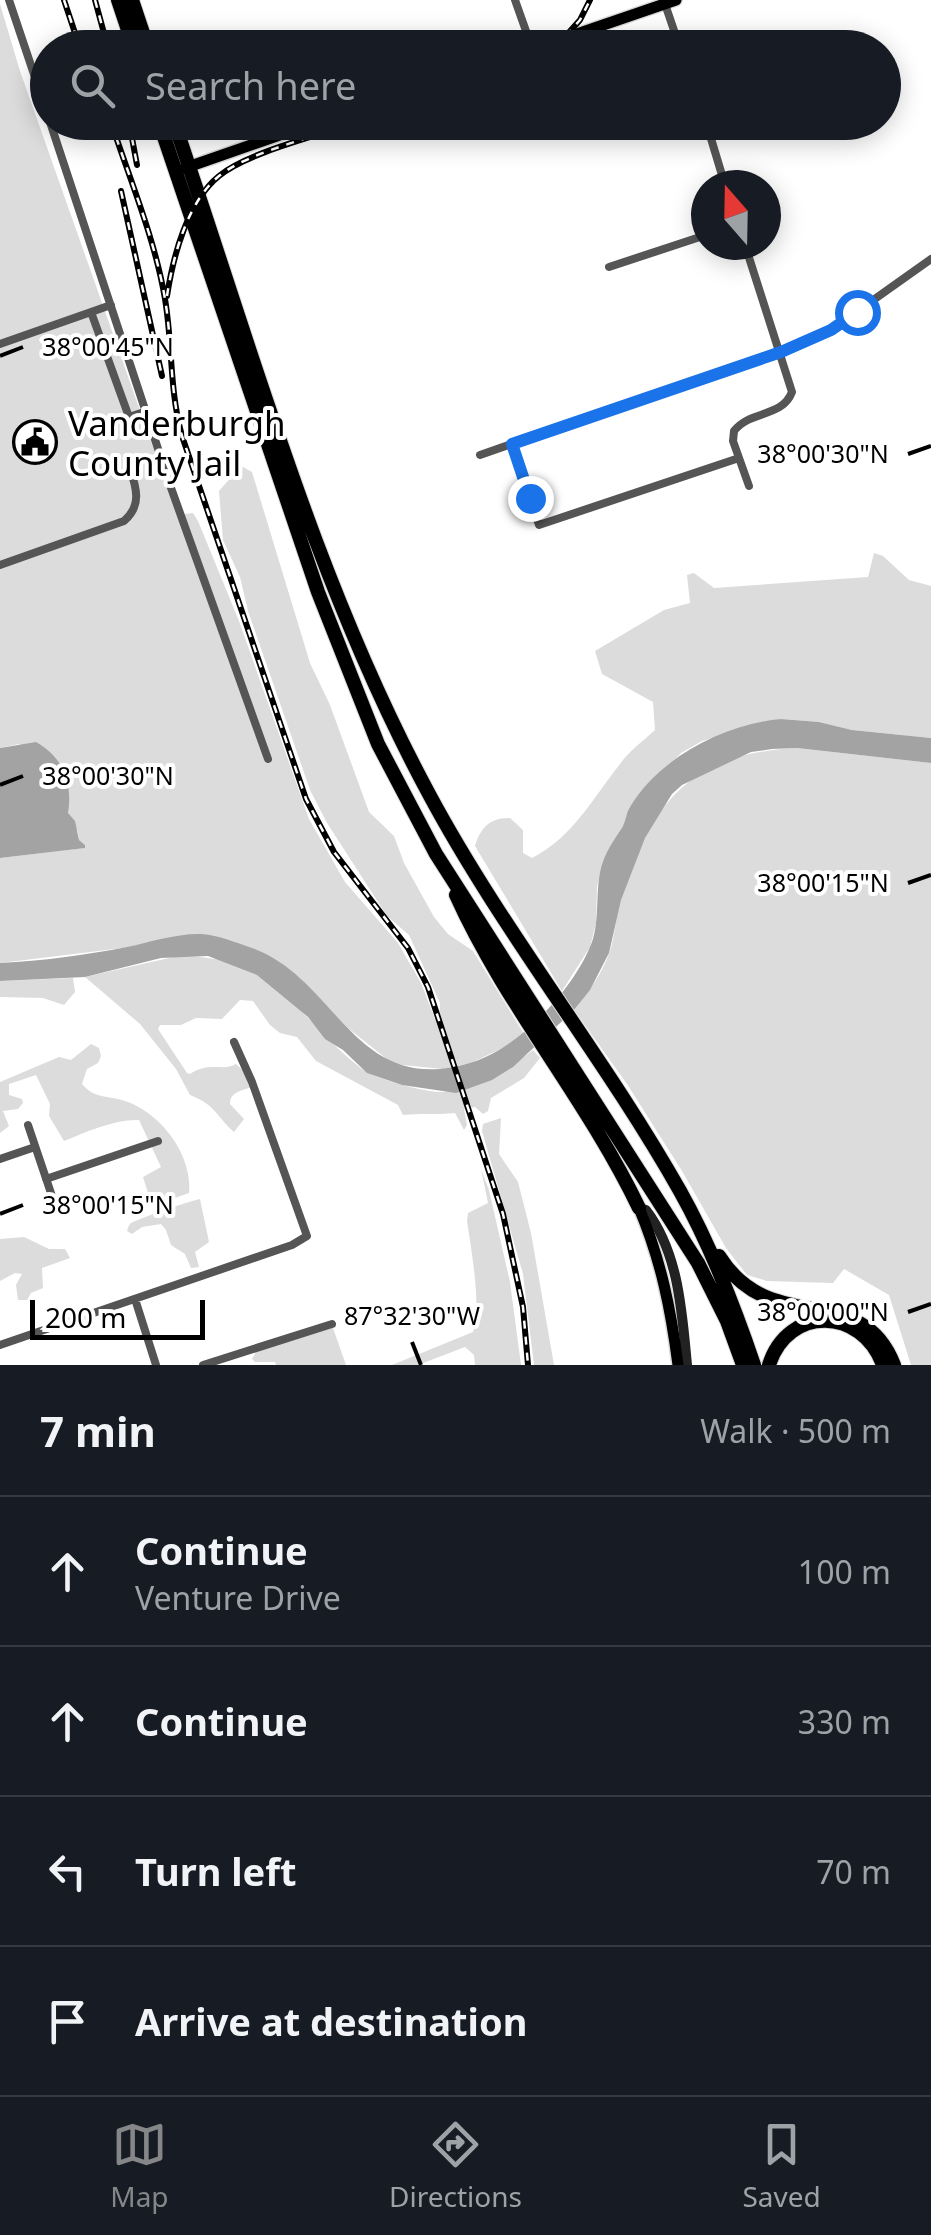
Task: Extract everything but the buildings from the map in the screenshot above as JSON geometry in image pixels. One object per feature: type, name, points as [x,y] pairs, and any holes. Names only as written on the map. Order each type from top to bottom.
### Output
[{"type":"highway","points":[[118,0],[128,30]]},
{"type":"highway","points":[[132,0],[142,30]]},
{"type":"highway","points":[[169,140],[183,169],[322,560],[358,650],[432,800],[724,1264],[746,1287],[776,1303],[853,1318],[879,1336],[894,1365]]},
{"type":"highway","points":[[177,140],[183,169],[336,641],[378,744],[482,953],[611,1156],[639,1208]]},
{"type":"highway","points":[[436,854],[698,1262],[743,1365]]},
{"type":"highway","points":[[694,1218],[754,1365]]},
{"type":"highway","points":[[769,1365],[778,1345],[790,1333],[809,1323],[830,1320],[848,1324],[864,1334],[883,1365]]},
{"type":"main road","points":[[587,30],[670,2]]},
{"type":"main road","points":[[183,169],[266,140]]},
{"type":"main road","points":[[639,1208],[669,1298],[678,1365]]},
{"type":"street","points":[[8,0],[30,64]]},
{"type":"street","points":[[515,0],[527,30]]},
{"type":"street","points":[[670,2],[676,30]]},
{"type":"street","points":[[56,140],[170,485],[268,759]]},
{"type":"street","points":[[711,140],[720,170]]},
{"type":"street","points":[[610,267],[691,240]]},
{"type":"street","points":[[480,455],[781,352],[831,330],[931,259]]},
{"type":"street","points":[[748,486],[733,438],[736,428],[742,421],[781,408],[791,398],[792,389],[750,260]]},
{"type":"street","points":[[0,344],[111,305]]},
{"type":"street","points":[[91,312],[129,417],[147,411]]},
{"type":"street","points":[[512,444],[539,525],[739,458]]},
{"type":"street","points":[[0,565],[124,521],[133,513],[137,493],[128,462]]},
{"type":"street","points":[[0,1345],[292,1245],[307,1236],[234,1042]]},
{"type":"street","points":[[28,1125],[56,1208]]},
{"type":"street","points":[[46,1179],[158,1141]]},
{"type":"street","points":[[0,1159],[35,1147]]},
{"type":"street","points":[[639,1208],[652,1218],[670,1258],[688,1365]]},
{"type":"street","points":[[135,1299],[156,1365]]},
{"type":"street","points":[[202,1365],[332,1324]]},
{"type":"shaded area","points":[[0,4],[30,99],[30,140],[44,140],[177,515],[193,513],[198,521],[239,621],[309,819],[345,882],[398,943],[421,983],[435,1019],[439,1020],[440,1003],[409,935],[387,916],[310,790],[248,611],[240,577],[223,540],[219,491],[241,466],[252,472],[310,663],[330,705],[369,812],[394,836],[434,917],[448,934],[473,951],[524,1034],[471,1063],[443,1069],[393,1064],[348,1028],[286,967],[202,934],[0,963],[0,858],[85,845],[68,813],[68,780],[19,744],[0,748]]},
{"type":"shaded area","points":[[874,553],[883,556],[909,580],[931,586],[931,738],[781,719],[702,741],[681,753],[629,808],[603,862],[590,947],[562,991],[475,846],[487,825],[510,818],[523,830],[523,853],[532,858],[546,850],[581,816],[628,755],[655,730],[653,702],[602,674],[595,651],[664,610],[690,603],[687,575],[694,573],[714,588],[868,577]]},
{"type":"shaded area","points":[[781,719],[931,738],[931,763],[797,748],[772,749],[751,752],[682,785],[672,794],[645,838],[621,900],[609,953],[590,990],[513,1067],[492,1080],[456,1093],[402,1085],[367,1073],[257,975],[208,956],[161,958],[85,977],[0,981],[0,963],[80,955],[183,935],[208,935],[252,948],[282,963],[350,1031],[374,1051],[400,1065],[433,1069],[473,1062],[491,1055],[526,1030],[573,978],[592,942],[603,863],[643,789],[696,746],[738,728]]},
{"type":"shaded area","points":[[36,742],[53,755],[64,772],[69,791],[68,813],[85,848],[0,858],[0,748]]},
{"type":"shaded area","points":[[797,748],[931,763],[931,1365],[911,1365],[889,1295],[844,1269],[833,1283],[767,1281],[747,1275],[726,1248],[627,1084],[574,1010],[607,959],[633,865],[662,810],[680,789],[729,760]]},
{"type":"shaded area","points":[[178,956],[220,960],[260,976],[362,1069],[401,1085],[435,1092],[453,1091],[490,1076],[533,1050],[540,1058],[524,1078],[491,1098],[488,1111],[483,1114],[475,1107],[464,1109],[464,1130],[455,1113],[403,1115],[398,1105],[316,1061],[297,1037],[280,1033],[270,1025],[253,1001],[240,1000],[222,1019],[196,1018],[181,1025],[160,1025],[158,1029],[187,1073],[236,1064],[245,1072],[251,1087],[237,1092],[230,1100],[244,1119],[234,1132],[211,1107],[190,1095],[176,1069],[140,1024],[85,977]]},
{"type":"shaded area","points":[[73,978],[75,992],[64,1005],[43,998],[0,997],[0,981]]},
{"type":"shaded area","points":[[91,1044],[99,1048],[101,1056],[98,1063],[87,1069],[82,1084],[96,1094],[138,1107],[162,1125],[186,1164],[189,1193],[158,1204],[149,1196],[143,1177],[161,1167],[139,1120],[111,1124],[64,1141],[49,1116],[50,1104],[36,1075],[9,1084],[9,1095],[23,1103],[18,1109],[3,1111],[9,1126],[0,1133],[0,1082],[59,1057],[71,1060]]},
{"type":"shaded area","points":[[501,1118],[499,1154],[518,1182],[554,1365],[534,1365],[523,1274],[482,1131],[483,1124]]},
{"type":"shaded area","points":[[481,1169],[510,1282],[521,1365],[475,1365],[474,1355],[465,1347],[418,1365],[392,1365],[473,1332],[476,1293],[467,1221],[468,1213],[488,1203]]},
{"type":"shaded area","points":[[200,1199],[209,1242],[195,1252],[199,1267],[191,1268],[185,1254],[171,1245],[161,1224],[142,1227],[132,1234],[127,1231],[134,1222]]},
{"type":"shaded area","points":[[24,1237],[49,1249],[65,1249],[70,1258],[42,1268],[43,1288],[31,1293],[27,1300],[18,1300],[16,1285],[22,1274],[15,1273],[0,1281],[0,1239]]},
{"type":"shaded area","points":[[333,1328],[346,1365],[276,1365],[252,1359],[258,1348]]},
{"type":"railway","points":[[64,0],[74,30]]},
{"type":"railway","points":[[95,0],[103,30]]},
{"type":"railway","points":[[571,30],[590,0]]},
{"type":"railway","points":[[117,140],[161,277],[182,436],[306,799],[334,852],[408,948],[428,987],[503,1214],[523,1307],[528,1365]]},
{"type":"railway","points":[[132,140],[137,165]]},
{"type":"railway","points":[[167,296],[190,215],[208,187],[232,167],[303,140]]},
{"type":"railway","points":[[121,191],[162,376]]},
{"type":"place","name":"Vanderburgh County Jail","points":[[35,442]]},
{"type":"route","points":[[530,498],[512,444],[781,352],[831,330],[857,312]]}]
